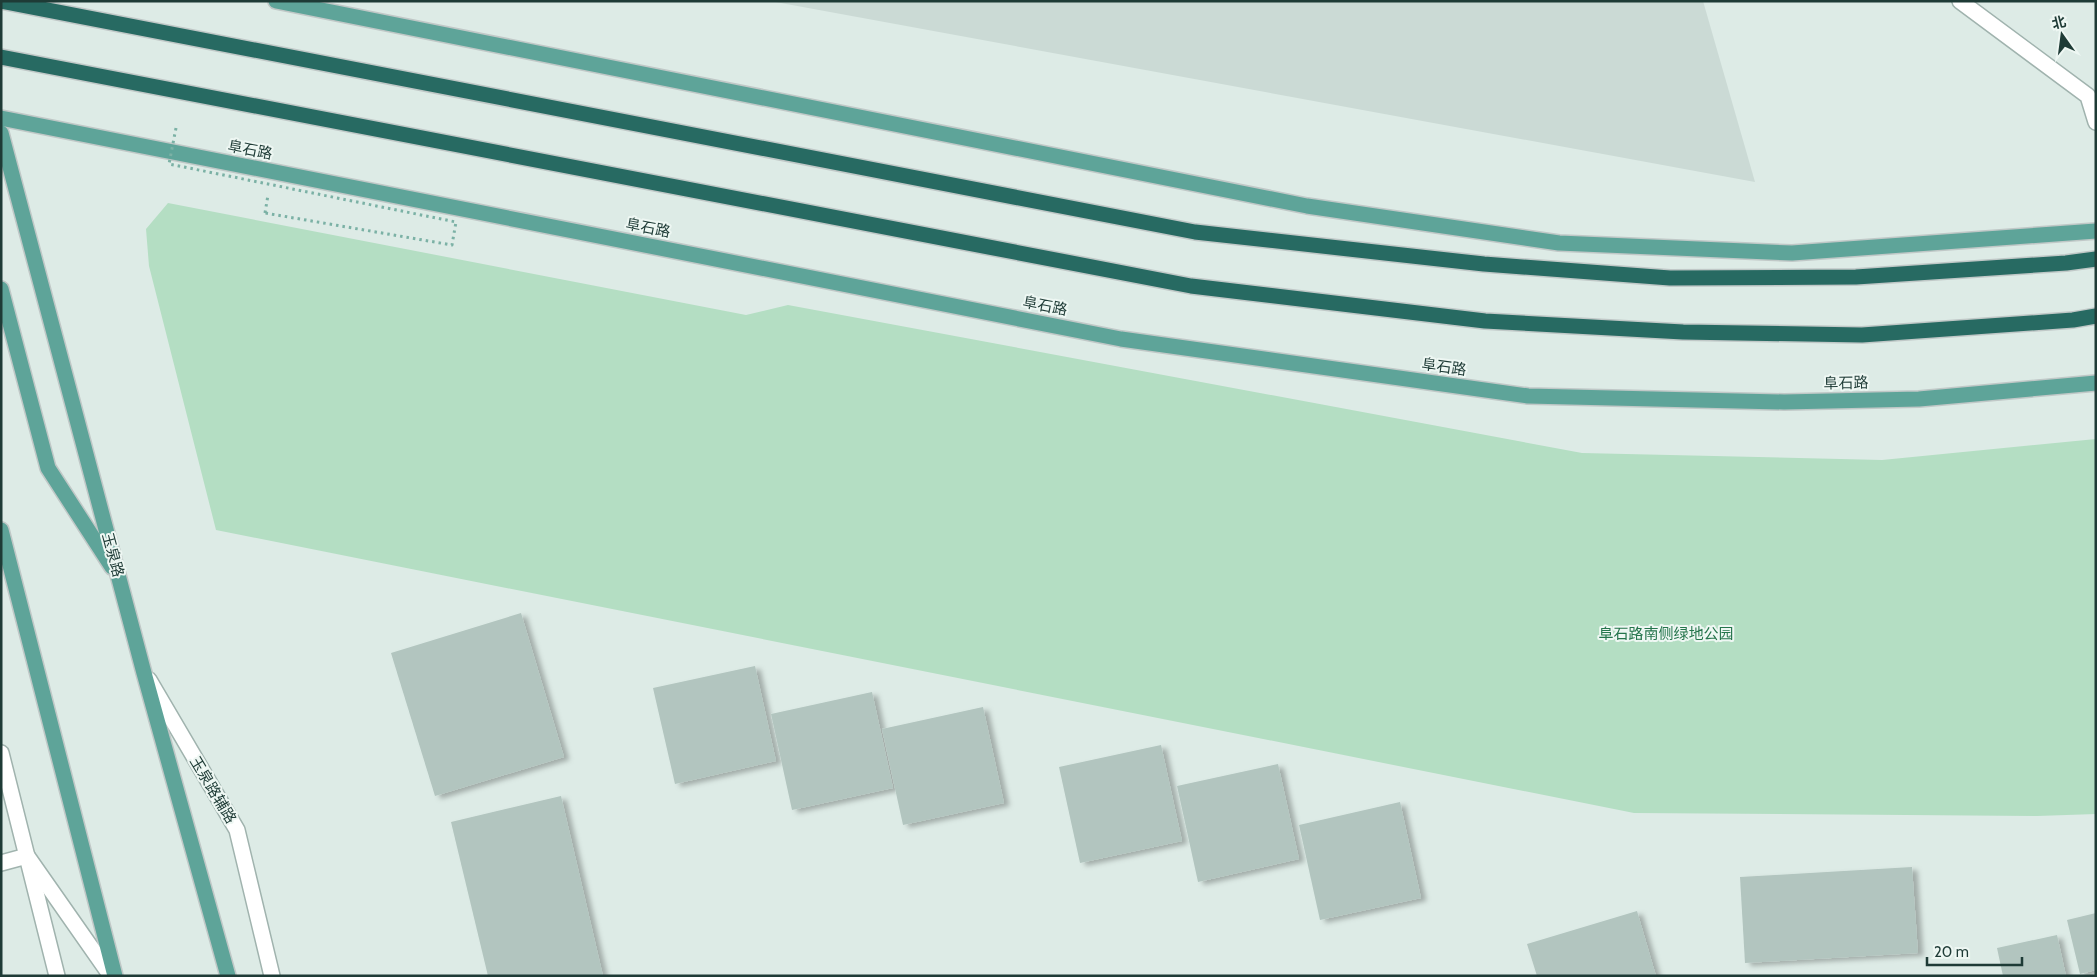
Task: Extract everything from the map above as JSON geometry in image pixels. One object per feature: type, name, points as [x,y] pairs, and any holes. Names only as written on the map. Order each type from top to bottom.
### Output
[{"type":"highway","points":[[1,2],[1195,232],[1484,264],[1670,278],[1856,277],[2066,263],[2096,259]]},
{"type":"highway","points":[[1,57],[1191,286],[1485,322],[1683,332],[1862,335],[2073,320],[2096,316]]},
{"type":"main road","points":[[276,1],[1307,206],[1559,243],[1792,253],[2096,231]]},
{"type":"main road","name":"阜石路","points":[[1,118],[1121,339],[1528,396],[1784,402],[1919,399],[2096,383]]},
{"type":"main road","name":"玉泉路","points":[[1,133],[144,673],[228,976]]},
{"type":"main road","points":[[1,289],[48,468],[119,578]]},
{"type":"main road","points":[[1,530],[115,976]]},
{"type":"street","points":[[1960,1],[2088,96],[2096,122]]},
{"type":"street","name":"玉泉路辅路","points":[[144,673],[237,830],[272,976]]},
{"type":"street","points":[[1,753],[57,976]]},
{"type":"street","points":[[1,863],[27,856]]},
{"type":"street","points":[[27,856],[111,976]]},
{"type":"path","points":[[176,128],[169,164],[456,222],[452,245],[265,213]]},
{"type":"shaded area","points":[[770,1],[1703,1],[1755,182]]},
{"type":"green space","name":"阜石路南侧绿地公园","points":[[168,203],[746,315],[788,305],[1582,453],[1882,460],[2096,439],[2096,814],[2037,816],[1634,813],[216,530],[149,266],[146,229]]},
{"type":"building","points":[[521,613],[564,757],[435,796],[391,653]]},
{"type":"building","points":[[755,666],[776,761],[675,784],[653,688]]},
{"type":"building","points":[[872,692],[893,788],[792,810],[771,714]]},
{"type":"building","points":[[983,707],[1004,803],[903,825],[882,729]]},
{"type":"building","points":[[1161,745],[1182,841],[1080,863],[1059,767]]},
{"type":"building","points":[[1278,764],[1299,859],[1198,882],[1177,786]]},
{"type":"building","points":[[561,796],[603,976],[488,976],[451,822]]},
{"type":"building","points":[[1400,802],[1421,898],[1320,920],[1299,825]]},
{"type":"building","points":[[1912,867],[1918,953],[1745,963],[1740,877]]},
{"type":"building","points":[[1637,911],[1656,976],[1537,976],[1527,944]]},
{"type":"building","points":[[2096,913],[2096,970],[2080,974],[2067,920]]},
{"type":"building","points":[[2057,935],[2066,976],[2003,976],[1997,948]]}]
